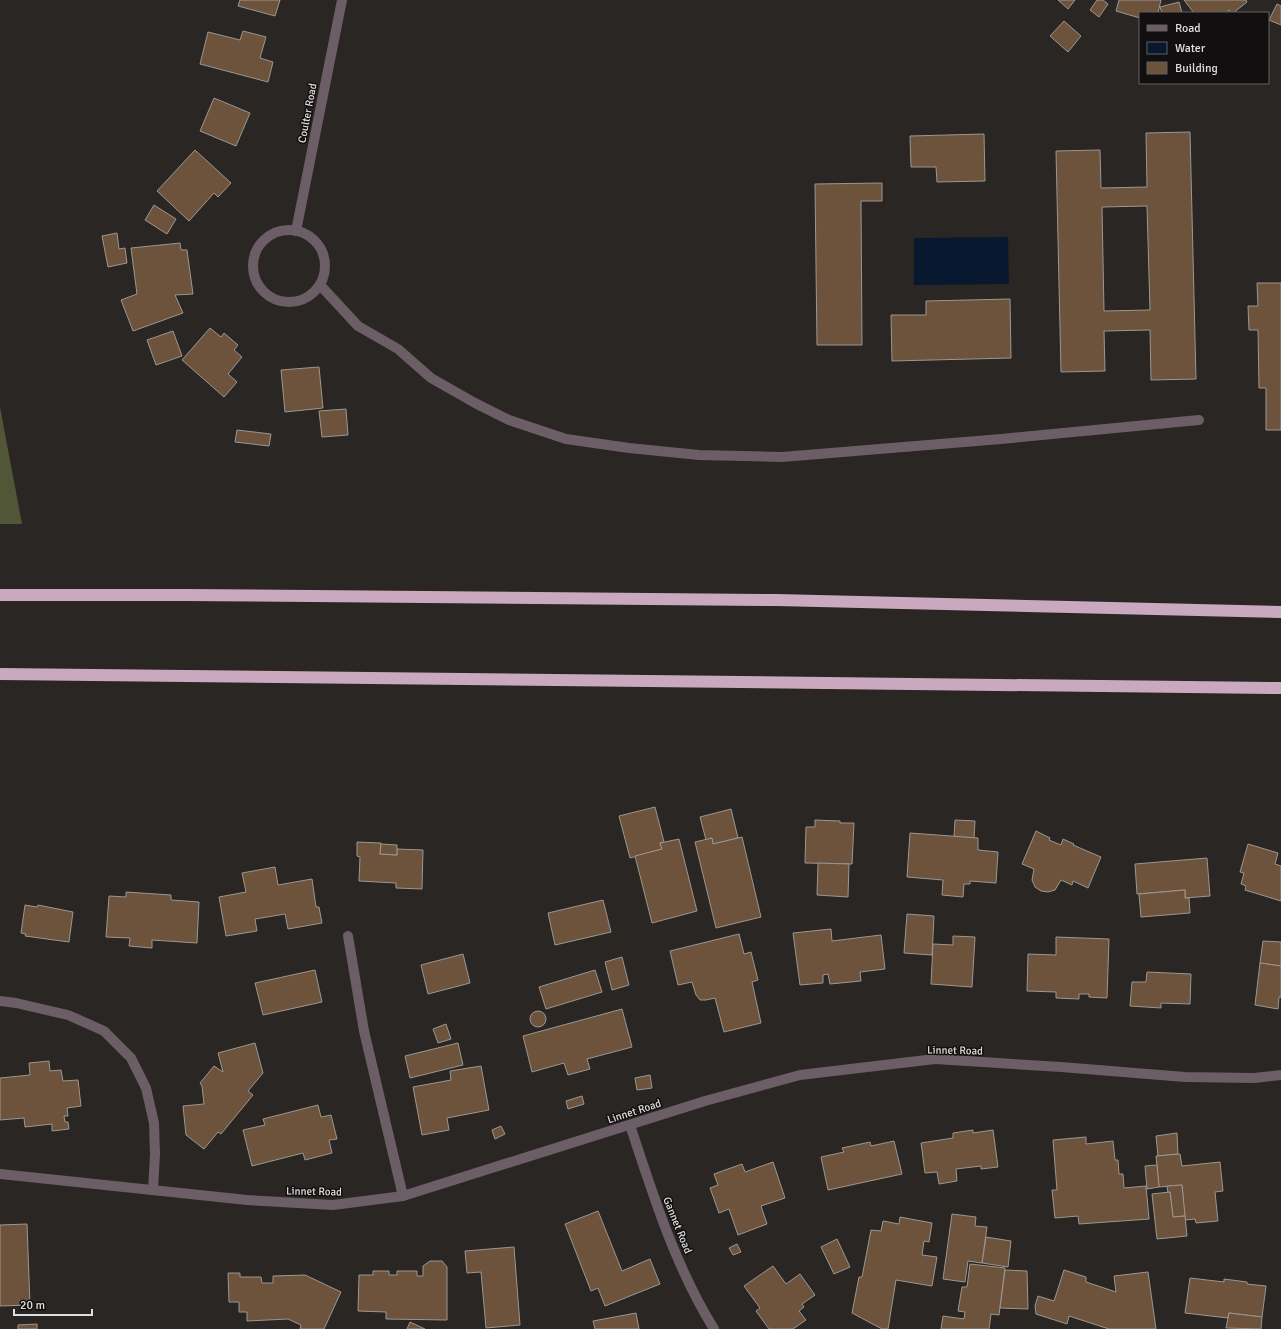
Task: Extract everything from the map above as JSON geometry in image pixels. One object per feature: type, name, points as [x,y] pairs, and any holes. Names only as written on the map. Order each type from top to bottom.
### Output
[{"type":"highway","points":[[0,595],[192,595],[776,600],[1281,612]]},
{"type":"highway","points":[[0,674],[1281,688]]},
{"type":"street","name":"Coulter Road","points":[[296,231],[342,0]]},
{"type":"street","points":[[286,230],[305,234],[313,240],[324,256],[324,271],[320,285],[313,293],[296,302],[286,302],[268,296],[261,289],[253,271],[253,261],[261,243],[268,236],[276,232],[286,230]]},
{"type":"street","points":[[320,285],[358,326],[398,349],[431,378],[508,420],[566,439],[629,448],[699,455],[782,457],[1001,439],[1199,420]]},
{"type":"street","points":[[348,936],[364,1031],[403,1196]]},
{"type":"street","points":[[0,1001],[16,1003],[68,1015],[104,1031],[131,1058],[146,1088],[154,1123],[155,1154],[153,1190]]},
{"type":"street","name":"Linnet Road","points":[[0,1174],[247,1200],[332,1205],[403,1196],[706,1102],[800,1075],[935,1060],[1061,1067],[1185,1077],[1254,1078],[1281,1075]]},
{"type":"street","name":"Gannet Road","points":[[630,1126],[659,1214],[698,1304],[714,1329]]},
{"type":"green space","points":[[0,407],[22,524],[0,524]]},
{"type":"water","points":[[1008,237],[1009,284],[914,285],[914,238]]},
{"type":"building","points":[[240,0],[280,0],[275,16],[238,6]]},
{"type":"building","points":[[1058,0],[1075,0],[1068,9]]},
{"type":"building","points":[[1097,0],[1103,0],[1108,4],[1099,17],[1090,10]]},
{"type":"building","points":[[1119,0],[1161,0],[1158,12],[1139,12],[1139,18],[1116,11]]},
{"type":"building","points":[[1184,0],[1246,0],[1247,2],[1234,12],[1230,12],[1229,10],[1226,12],[1193,12]]},
{"type":"building","points":[[1179,2],[1182,12],[1162,12],[1160,7]]},
{"type":"building","points":[[1277,4],[1281,6],[1281,25],[1269,20]]},
{"type":"building","points":[[1064,21],[1081,36],[1068,52],[1050,36]]},
{"type":"building","points":[[243,31],[266,37],[260,58],[273,62],[268,82],[200,64],[208,32],[240,40]]},
{"type":"building","points":[[214,98],[250,113],[236,146],[200,131]]},
{"type":"building","points":[[1190,132],[1196,379],[1151,380],[1150,330],[1104,331],[1105,371],[1061,372],[1056,151],[1100,150],[1101,188],[1147,187],[1146,133]],"holes":[[[1147,206],[1150,310],[1104,311],[1102,207]]]},
{"type":"building","points":[[984,134],[985,181],[937,182],[936,167],[911,167],[910,136]]},
{"type":"building","points":[[195,150],[231,183],[218,197],[214,193],[189,221],[157,191]]},
{"type":"building","points":[[882,183],[882,201],[861,201],[862,345],[817,345],[815,184]]},
{"type":"building","points":[[154,205],[176,219],[167,234],[145,220]]},
{"type":"building","points":[[117,233],[119,249],[125,248],[127,263],[108,267],[102,236]]},
{"type":"building","points":[[180,243],[181,250],[187,250],[193,294],[175,295],[183,313],[133,331],[121,300],[137,294],[131,248]]},
{"type":"building","points":[[1257,283],[1281,283],[1281,430],[1266,430],[1266,388],[1259,388],[1258,330],[1249,330],[1248,306],[1258,306]]},
{"type":"building","points":[[1010,299],[1011,358],[892,361],[891,315],[926,315],[926,301]]},
{"type":"building","points":[[210,328],[221,337],[224,333],[238,345],[234,350],[242,357],[228,374],[237,382],[224,397],[182,360]]},
{"type":"building","points":[[173,331],[182,356],[156,365],[147,340]]},
{"type":"building","points":[[319,367],[323,408],[285,412],[281,370]]},
{"type":"building","points":[[346,409],[348,435],[322,437],[319,411]]},
{"type":"building","points":[[237,430],[271,434],[269,446],[235,442]]},
{"type":"building","points":[[655,807],[664,842],[660,843],[662,849],[630,858],[619,816]]},
{"type":"building","points":[[731,809],[738,838],[713,844],[712,838],[706,840],[700,817]]},
{"type":"building","points":[[815,820],[854,823],[852,864],[805,863],[806,827],[815,827]]},
{"type":"building","points":[[955,820],[975,821],[974,838],[954,837]]},
{"type":"building","points":[[1036,831],[1050,838],[1049,840],[1061,845],[1063,839],[1101,857],[1088,888],[1073,881],[1072,885],[1061,880],[1055,890],[1048,892],[1041,891],[1035,887],[1032,880],[1034,869],[1022,864]]},
{"type":"building","points":[[910,833],[978,838],[978,850],[998,852],[996,883],[970,881],[970,884],[964,884],[963,897],[942,895],[943,880],[907,877]]},
{"type":"building","points":[[742,837],[761,917],[716,928],[695,842],[712,838],[713,844]]},
{"type":"building","points":[[679,839],[697,911],[652,923],[635,856],[662,849],[660,843]]},
{"type":"building","points":[[357,842],[381,843],[380,854],[397,855],[397,849],[423,850],[422,889],[396,888],[396,883],[359,881],[360,857],[357,856]]},
{"type":"building","points":[[381,844],[397,845],[397,855],[380,854]]},
{"type":"building","points":[[1248,844],[1278,853],[1275,864],[1281,866],[1281,901],[1245,890],[1246,886],[1241,884],[1244,873],[1240,872]]},
{"type":"building","points":[[1207,858],[1210,896],[1185,898],[1185,890],[1137,894],[1135,864]]},
{"type":"building","points":[[818,863],[849,864],[848,897],[817,895]]},
{"type":"building","points":[[275,867],[278,885],[312,879],[316,907],[319,907],[322,923],[288,929],[285,914],[255,919],[257,931],[226,936],[219,897],[246,892],[242,873]]},
{"type":"building","points":[[1185,890],[1185,898],[1189,898],[1190,913],[1141,917],[1139,894]]},
{"type":"building","points":[[126,892],[171,895],[171,900],[199,902],[197,943],[152,940],[152,948],[129,946],[130,938],[106,937],[109,896],[126,897]]},
{"type":"building","points":[[603,900],[611,932],[555,945],[548,913]]},
{"type":"building","points":[[25,905],[37,907],[38,905],[73,912],[69,942],[25,936],[26,934],[21,933]]},
{"type":"building","points":[[907,914],[934,916],[932,955],[904,953]]},
{"type":"building","points":[[831,929],[832,941],[881,935],[885,969],[860,972],[861,981],[830,984],[828,974],[823,975],[823,983],[800,985],[793,933]]},
{"type":"building","points":[[739,934],[744,954],[751,952],[758,980],[752,982],[761,1023],[724,1032],[715,998],[700,1000],[696,995],[692,982],[678,985],[670,951]]},
{"type":"building","points":[[953,936],[975,937],[972,987],[931,984],[933,944],[953,945]]},
{"type":"building","points":[[1056,937],[1109,939],[1107,998],[1089,997],[1089,994],[1079,994],[1079,999],[1056,998],[1056,992],[1027,991],[1028,954],[1056,955]]},
{"type":"building","points":[[1263,941],[1281,942],[1281,966],[1260,963]]},
{"type":"building","points":[[463,954],[470,983],[428,994],[421,965]]},
{"type":"building","points":[[622,957],[629,985],[612,990],[605,962]]},
{"type":"building","points":[[1260,963],[1281,966],[1281,997],[1279,997],[1278,1009],[1255,1005]]},
{"type":"building","points":[[315,970],[322,1002],[263,1015],[255,983]]},
{"type":"building","points":[[595,970],[602,992],[546,1009],[539,987]]},
{"type":"building","points":[[1147,972],[1191,974],[1190,1004],[1161,1003],[1161,1008],[1130,1006],[1132,982],[1146,982]]},
{"type":"building","points":[[622,1009],[632,1047],[587,1059],[590,1069],[568,1075],[564,1063],[532,1072],[523,1036]]},
{"type":"building","points":[[538,1011],[544,1013],[546,1019],[544,1025],[538,1027],[532,1025],[530,1019],[532,1013]]},
{"type":"building","points":[[446,1024],[451,1039],[438,1043],[433,1029]]},
{"type":"building","points":[[255,1043],[263,1073],[248,1091],[253,1095],[221,1134],[218,1132],[204,1149],[186,1135],[183,1106],[204,1104],[202,1086],[200,1083],[214,1066],[223,1072],[218,1053]]},
{"type":"building","points":[[458,1043],[463,1065],[410,1078],[405,1056]]},
{"type":"building","points":[[49,1061],[50,1071],[61,1070],[63,1081],[78,1080],[81,1106],[67,1108],[68,1116],[64,1116],[65,1122],[68,1122],[69,1129],[52,1131],[52,1124],[25,1127],[24,1118],[0,1120],[0,1078],[30,1075],[29,1063]]},
{"type":"building","points":[[481,1066],[489,1110],[447,1118],[449,1130],[422,1135],[413,1087],[451,1080],[450,1071]]},
{"type":"building","points":[[650,1075],[652,1088],[637,1090],[635,1078]]},
{"type":"building","points":[[582,1096],[584,1104],[568,1109],[566,1101]]},
{"type":"building","points":[[318,1105],[321,1117],[331,1115],[337,1139],[329,1140],[332,1153],[305,1160],[303,1153],[252,1166],[243,1130],[265,1125],[263,1119]]},
{"type":"building","points":[[501,1126],[505,1134],[495,1139],[492,1130]]},
{"type":"building","points":[[973,1130],[973,1133],[993,1130],[998,1167],[981,1169],[981,1166],[956,1169],[957,1181],[939,1184],[937,1172],[925,1173],[921,1143],[953,1138],[953,1133]]},
{"type":"building","points":[[1177,1133],[1178,1154],[1158,1156],[1156,1136]]},
{"type":"building","points":[[1086,1137],[1086,1144],[1113,1141],[1115,1160],[1118,1160],[1119,1174],[1123,1174],[1124,1188],[1146,1186],[1149,1219],[1079,1224],[1078,1216],[1055,1218],[1052,1190],[1057,1190],[1053,1140]]},
{"type":"building","points":[[894,1141],[902,1174],[828,1190],[821,1157],[844,1152],[842,1148],[870,1142],[871,1146]]},
{"type":"building","points":[[1180,1154],[1182,1166],[1220,1162],[1223,1191],[1215,1192],[1218,1221],[1196,1223],[1195,1219],[1185,1220],[1182,1185],[1159,1187],[1156,1156]]},
{"type":"building","points":[[773,1162],[785,1198],[761,1206],[767,1224],[738,1235],[729,1209],[719,1213],[710,1188],[718,1185],[714,1174],[742,1164],[745,1172]]},
{"type":"building","points":[[1157,1165],[1159,1187],[1147,1189],[1145,1166]]},
{"type":"building","points":[[1182,1185],[1185,1216],[1173,1217],[1170,1192],[1168,1193],[1167,1186]]},
{"type":"building","points":[[1170,1192],[1173,1217],[1185,1216],[1187,1236],[1157,1239],[1152,1194]]},
{"type":"building","points":[[598,1211],[622,1271],[650,1259],[660,1284],[605,1306],[598,1288],[591,1291],[565,1224]]},
{"type":"building","points":[[952,1214],[976,1217],[975,1226],[987,1227],[982,1263],[968,1261],[965,1282],[943,1279]]},
{"type":"building","points":[[900,1217],[932,1223],[929,1242],[924,1241],[922,1255],[937,1257],[932,1286],[896,1280],[888,1329],[882,1329],[852,1313],[859,1277],[862,1277],[871,1230],[881,1231],[883,1221],[899,1224]]},
{"type":"building","points":[[27,1224],[30,1305],[0,1306],[0,1225]]},
{"type":"building","points":[[986,1237],[1011,1241],[1008,1267],[982,1263]]},
{"type":"building","points":[[837,1239],[850,1267],[834,1274],[821,1247]]},
{"type":"building","points":[[737,1244],[741,1252],[733,1255],[729,1248]]},
{"type":"building","points":[[514,1247],[520,1325],[486,1328],[481,1272],[467,1273],[465,1251]]},
{"type":"building","points":[[430,1261],[442,1261],[447,1267],[447,1320],[386,1319],[386,1312],[358,1311],[359,1275],[373,1275],[373,1271],[389,1271],[389,1275],[397,1275],[397,1271],[417,1271],[417,1276],[423,1276],[423,1266]]},
{"type":"building","points":[[970,1264],[1005,1268],[999,1315],[991,1314],[989,1329],[941,1329],[943,1316],[964,1319],[965,1312],[958,1311],[962,1287],[967,1287]]},
{"type":"building","points":[[773,1266],[786,1284],[800,1274],[815,1295],[802,1304],[804,1307],[799,1311],[806,1320],[793,1329],[769,1329],[756,1311],[760,1308],[744,1286]]},
{"type":"building","points":[[1005,1270],[1027,1271],[1028,1309],[1000,1308]]},
{"type":"building","points":[[1064,1270],[1086,1277],[1086,1282],[1116,1292],[1114,1276],[1148,1272],[1156,1329],[1109,1329],[1069,1316],[1067,1324],[1036,1314],[1035,1306],[1038,1296],[1054,1301]]},
{"type":"building","points":[[228,1273],[240,1273],[240,1277],[261,1277],[262,1283],[273,1283],[273,1276],[305,1275],[341,1292],[324,1329],[300,1329],[301,1325],[288,1319],[247,1321],[247,1312],[239,1312],[239,1302],[229,1302]]},
{"type":"building","points":[[1190,1278],[1224,1282],[1224,1279],[1266,1286],[1262,1317],[1229,1313],[1228,1318],[1185,1313]]},
{"type":"building","points":[[636,1313],[639,1329],[595,1329],[593,1321]]},
{"type":"building","points":[[1229,1313],[1262,1317],[1261,1329],[1226,1328]]},
{"type":"building","points":[[410,1322],[425,1329],[407,1329]]},
{"type":"building","points":[[37,1324],[37,1329],[18,1329],[18,1325]]}]
